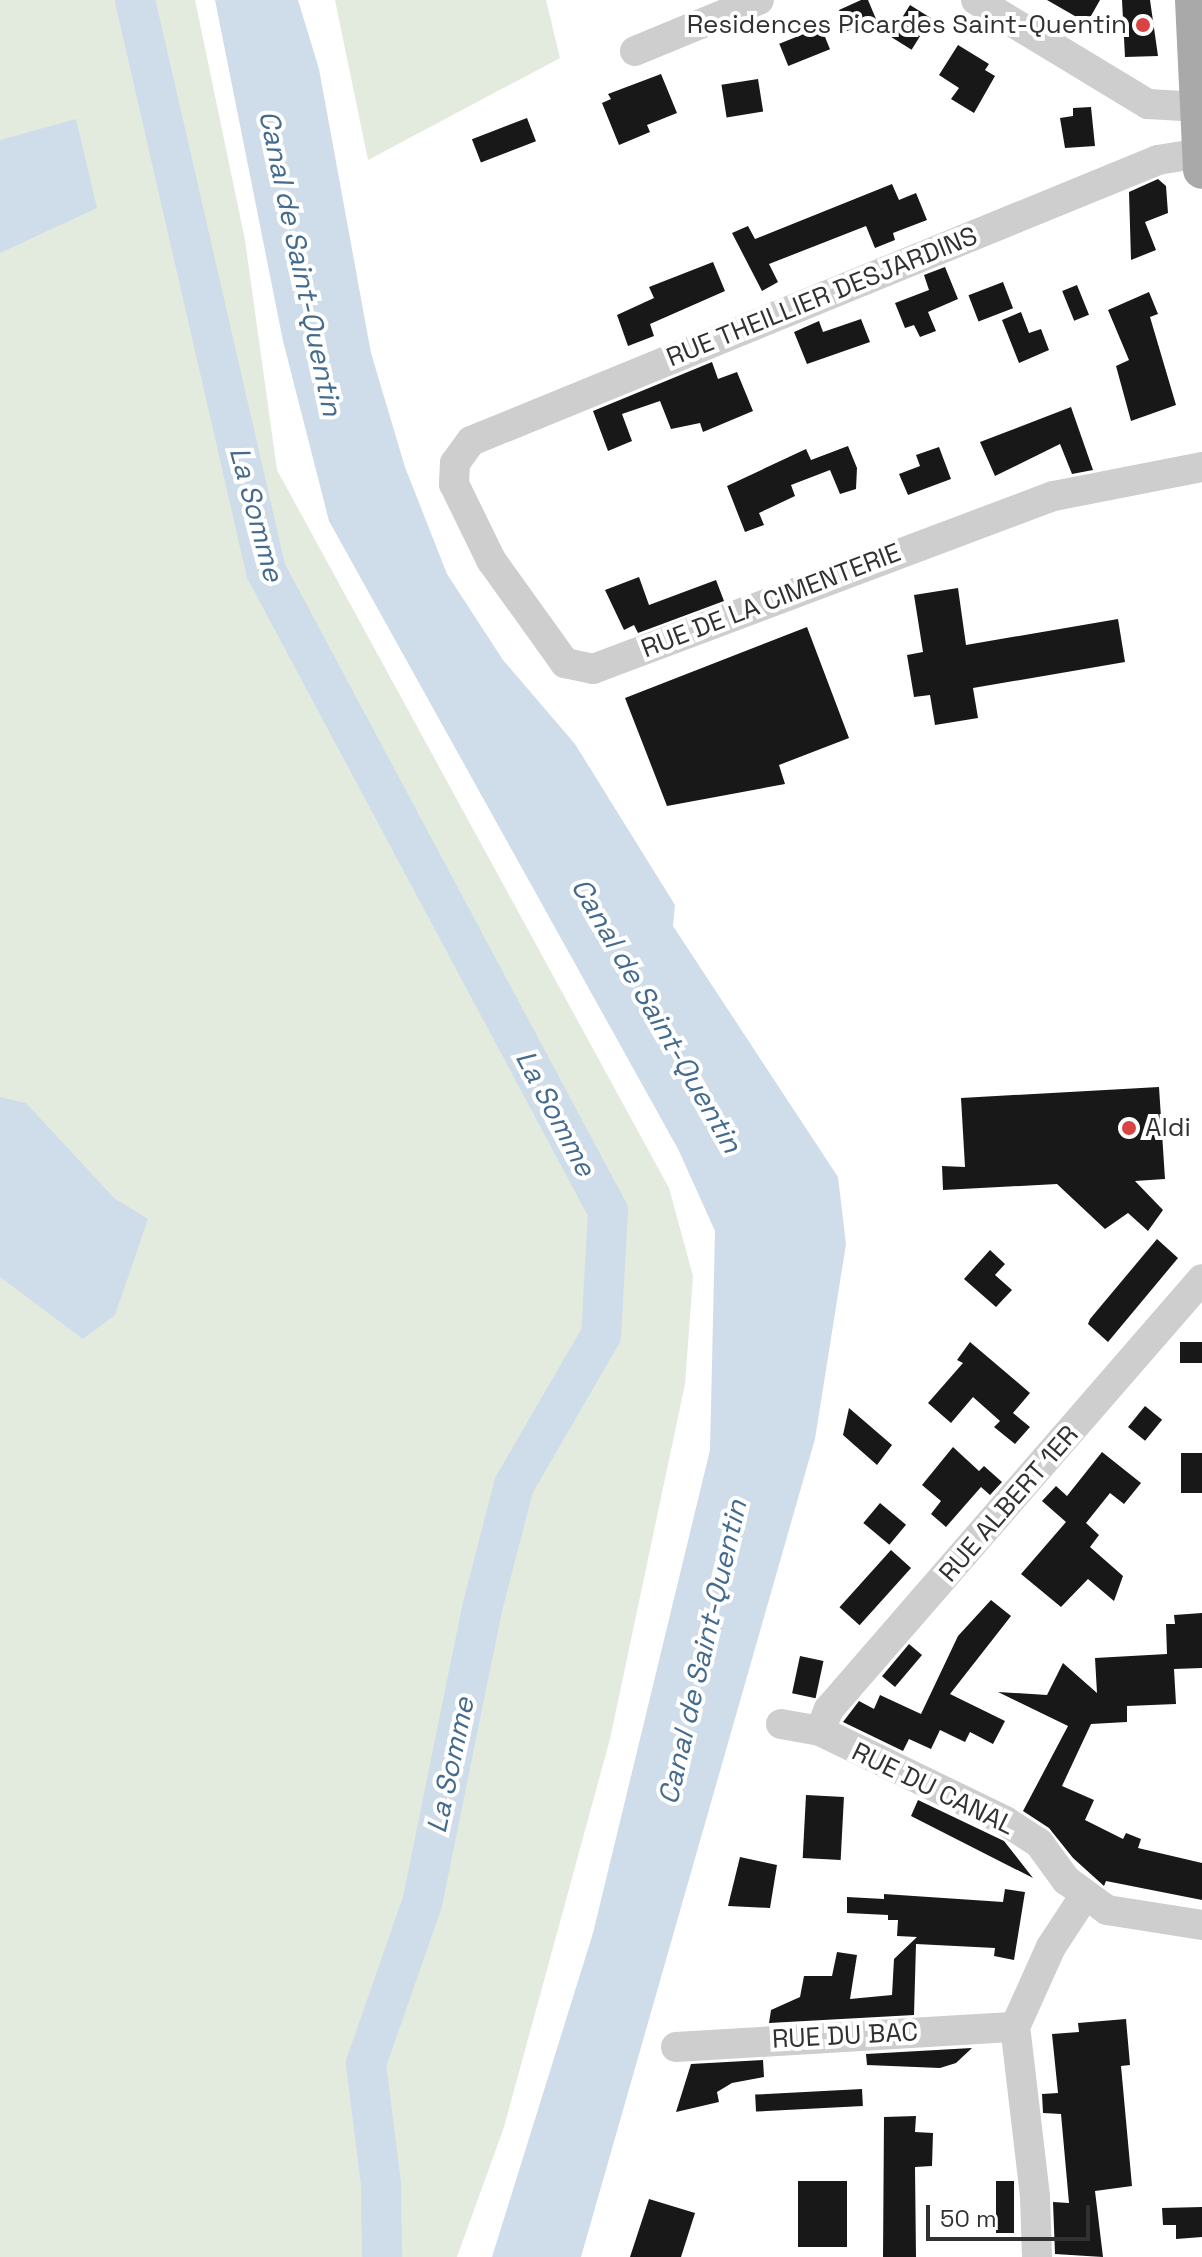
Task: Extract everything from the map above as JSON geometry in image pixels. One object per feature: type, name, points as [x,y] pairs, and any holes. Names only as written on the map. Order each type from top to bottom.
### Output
[{"type":"main road","points":[[1194,0],[1201,162]]},
{"type":"street","points":[[635,51],[759,0]]},
{"type":"street","points":[[976,0],[1148,104],[1200,107]]},
{"type":"street","name":"RUE THEILLIER DESJARDINS","points":[[455,463],[471,441],[1158,160],[1201,162]]},
{"type":"street","name":"RUE DE LA CIMENTERIE","points":[[455,463],[454,484],[463,511],[491,560],[565,663],[593,669],[1054,496],[1202,467]]},
{"type":"street","name":"RUE ALBERT 1ER","points":[[820,1731],[829,1709],[1202,1279]]},
{"type":"street","name":"RUE DU CANAL","points":[[781,1724],[820,1731],[1005,1821],[1039,1843],[1066,1880],[1107,1910],[1202,1925]]},
{"type":"street","points":[[1037,2257],[1015,2027],[1051,1947],[1085,1895]]},
{"type":"street","name":"RUE DU BAC","points":[[676,2047],[1015,2027]]},
{"type":"shaded area","points":[[0,0],[195,0],[245,240],[277,470],[669,1188],[693,1276],[685,1384],[610,1739],[504,2127],[457,2257],[0,2257]]},
{"type":"shaded area","points":[[335,0],[546,0],[560,58],[368,160]]},
{"type":"water","name":"Canal de Saint-Quentin","points":[[215,0],[298,0],[319,69],[371,353],[405,467],[447,574],[503,660],[575,744],[675,905],[673,926],[838,1177],[846,1244],[815,1439],[581,2257],[492,2257],[593,1933],[710,1450],[715,1231],[678,1149],[329,521],[283,341]]},
{"type":"water","points":[[76,119],[97,208],[0,253],[0,140]]},
{"type":"water","points":[[0,1097],[26,1103],[114,1198],[148,1219],[115,1315],[83,1339],[0,1277]]},
{"type":"building","points":[[868,0],[876,19],[847,31],[839,10]]},
{"type":"building","points":[[1047,0],[1100,0],[1087,23]]},
{"type":"building","points":[[1122,0],[1150,0],[1158,56],[1125,57]]},
{"type":"building","points":[[910,5],[931,18],[912,50],[890,36]]},
{"type":"building","points":[[821,27],[830,49],[788,66],[779,44]]},
{"type":"building","points":[[958,45],[989,64],[985,70],[995,76],[974,113],[951,99],[959,88],[939,75]]},
{"type":"building","points":[[661,74],[677,113],[647,125],[650,132],[619,145],[602,103],[611,99],[608,94]]},
{"type":"building","points":[[758,79],[763,112],[727,117],[721,85]]},
{"type":"building","points":[[1091,107],[1095,146],[1065,148],[1060,118],[1073,116],[1073,108]]},
{"type":"building","points":[[527,118],[536,141],[481,162],[472,139]]},
{"type":"building","points":[[1158,179],[1166,186],[1168,213],[1145,222],[1156,250],[1131,260],[1129,192]]},
{"type":"building","points":[[892,184],[899,200],[916,193],[927,220],[893,233],[895,240],[875,248],[866,226],[769,264],[778,282],[762,291],[732,233],[748,226],[755,239]]},
{"type":"building","points":[[713,262],[725,291],[650,324],[654,336],[628,346],[617,315],[654,298],[649,287]]},
{"type":"building","points":[[945,267],[958,299],[928,312],[936,331],[920,337],[914,325],[905,328],[895,303],[929,290],[924,275]]},
{"type":"building","points":[[1003,282],[1013,308],[978,321],[968,295]]},
{"type":"building","points":[[1077,285],[1089,315],[1074,321],[1062,291]]},
{"type":"building","points":[[1149,292],[1158,314],[1150,317],[1176,405],[1131,421],[1116,366],[1129,360],[1108,310]]},
{"type":"building","points":[[1021,312],[1029,333],[1041,329],[1049,350],[1019,363],[1002,320]]},
{"type":"building","points":[[861,319],[870,342],[807,364],[794,332],[819,321],[823,332]]},
{"type":"building","points":[[712,362],[718,379],[737,372],[753,411],[703,432],[700,423],[671,429],[660,401],[622,414],[632,441],[608,451],[593,411]]},
{"type":"building","points":[[1071,407],[1093,470],[1072,474],[1060,444],[995,476],[980,442]]},
{"type":"building","points":[[848,446],[857,468],[856,489],[840,494],[830,470],[791,485],[795,496],[759,513],[764,525],[745,532],[727,486],[806,449],[811,460]]},
{"type":"building","points":[[939,447],[951,479],[908,495],[899,474],[920,466],[916,455]]},
{"type":"building","points":[[639,577],[649,605],[716,580],[724,601],[638,633],[634,625],[624,630],[605,590]]},
{"type":"building","points":[[958,588],[966,645],[1118,619],[1125,662],[973,688],[978,718],[935,725],[930,695],[914,697],[907,655],[923,652],[914,595]]},
{"type":"building","points":[[807,627],[849,738],[779,765],[785,784],[667,806],[625,698]]},
{"type":"building","points":[[1159,1087],[1165,1179],[1135,1181],[1163,1210],[1148,1231],[1128,1213],[1105,1229],[1057,1184],[943,1190],[942,1166],[965,1167],[961,1098]]},
{"type":"building","points":[[1157,1239],[1178,1258],[1108,1342],[1088,1324],[1090,1319]]},
{"type":"building","points":[[990,1250],[1005,1264],[995,1275],[1012,1290],[996,1307],[964,1279]]},
{"type":"building","points":[[970,1342],[1030,1393],[1013,1413],[1030,1427],[1015,1444],[994,1427],[1000,1421],[973,1397],[951,1423],[928,1403],[963,1363],[957,1360]]},
{"type":"building","points":[[1180,1342],[1202,1342],[1202,1363],[1180,1363]]},
{"type":"building","points":[[1145,1406],[1162,1420],[1145,1441],[1128,1427]]},
{"type":"building","points":[[849,1408],[892,1445],[877,1465],[843,1435]]},
{"type":"building","points":[[953,1447],[979,1471],[984,1466],[1002,1482],[990,1495],[981,1487],[946,1527],[931,1514],[941,1501],[922,1485]]},
{"type":"building","points":[[1102,1452],[1141,1483],[1124,1504],[1110,1493],[1086,1523],[1099,1535],[1090,1547],[1123,1576],[1114,1601],[1088,1579],[1061,1607],[1021,1574],[1066,1522],[1042,1501],[1056,1486],[1067,1496]]},
{"type":"building","points":[[1181,1453],[1202,1453],[1202,1493],[1181,1493]]},
{"type":"building","points":[[880,1503],[906,1525],[889,1545],[863,1523]]},
{"type":"building","points":[[891,1550],[911,1568],[860,1625],[839,1607]]},
{"type":"building","points":[[991,1600],[1011,1616],[950,1694],[1005,1721],[993,1744],[970,1732],[965,1742],[940,1730],[931,1749],[909,1739],[903,1751],[843,1722],[859,1701],[874,1709],[880,1695],[921,1714],[958,1636]]},
{"type":"building","points":[[1202,1613],[1202,1668],[1174,1669],[1176,1704],[1127,1706],[1127,1722],[1091,1724],[1062,1786],[1094,1800],[1085,1820],[1123,1839],[1126,1833],[1141,1839],[1138,1848],[1202,1863],[1202,1900],[1106,1881],[1104,1886],[1073,1858],[1049,1828],[1023,1811],[1068,1726],[998,1692],[1047,1695],[1063,1663],[1097,1693],[1095,1658],[1167,1654],[1166,1624],[1175,1624],[1174,1615]]},
{"type":"building","points":[[909,1644],[922,1655],[895,1687],[882,1676]]},
{"type":"building","points":[[800,1656],[823,1661],[816,1698],[792,1693]]},
{"type":"building","points":[[806,1795],[844,1797],[841,1860],[803,1858]]},
{"type":"building","points":[[918,1800],[1004,1841],[1033,1878],[911,1816]]},
{"type":"building","points":[[740,1857],[777,1865],[770,1908],[728,1906]]},
{"type":"building","points":[[1005,1889],[1025,1892],[1014,1960],[994,1956],[995,1948],[916,1944],[914,2015],[769,2023],[771,2010],[800,1997],[804,1976],[832,1976],[837,1952],[857,1955],[850,1999],[892,1995],[894,1959],[917,1937],[897,1936],[898,1920],[888,1920],[888,1915],[847,1913],[847,1897],[884,1899],[884,1894],[1003,1902]]},
{"type":"building","points":[[1126,2019],[1130,2065],[1121,2066],[1132,2186],[1095,2191],[1103,2257],[1055,2254],[1053,2202],[1069,2203],[1061,2114],[1043,2113],[1042,2094],[1058,2093],[1052,2034],[1079,2032],[1078,2023]]},
{"type":"building","points":[[972,2048],[956,2063],[940,2068],[867,2065],[866,2054]]},
{"type":"building","points":[[763,2060],[764,2077],[732,2083],[717,2092],[719,2102],[676,2112],[691,2064]]},
{"type":"building","points":[[862,2089],[863,2106],[756,2112],[755,2095]]},
{"type":"building","points":[[916,2116],[915,2132],[933,2133],[932,2166],[915,2167],[916,2257],[883,2257],[884,2117]]},
{"type":"building","points":[[798,2181],[847,2181],[847,2247],[798,2247]]},
{"type":"building","points":[[996,2181],[1014,2181],[1014,2233],[996,2233]]},
{"type":"building","points":[[649,2199],[695,2213],[681,2257],[630,2257]]},
{"type":"building","points":[[1202,2207],[1202,2237],[1176,2239],[1176,2225],[1163,2225],[1162,2208]]},
{"type":"waterway","name":"La Somme","points":[[135,0],[266,571],[608,1211],[601,1335],[514,1485],[482,1609],[422,1903],[366,2064],[381,2184],[382,2257]]},
{"type":"place","name":"Residences Picardes Saint-Quentin","points":[[1143,25]]},
{"type":"place","name":"Aldi","points":[[1129,1128]]}]
